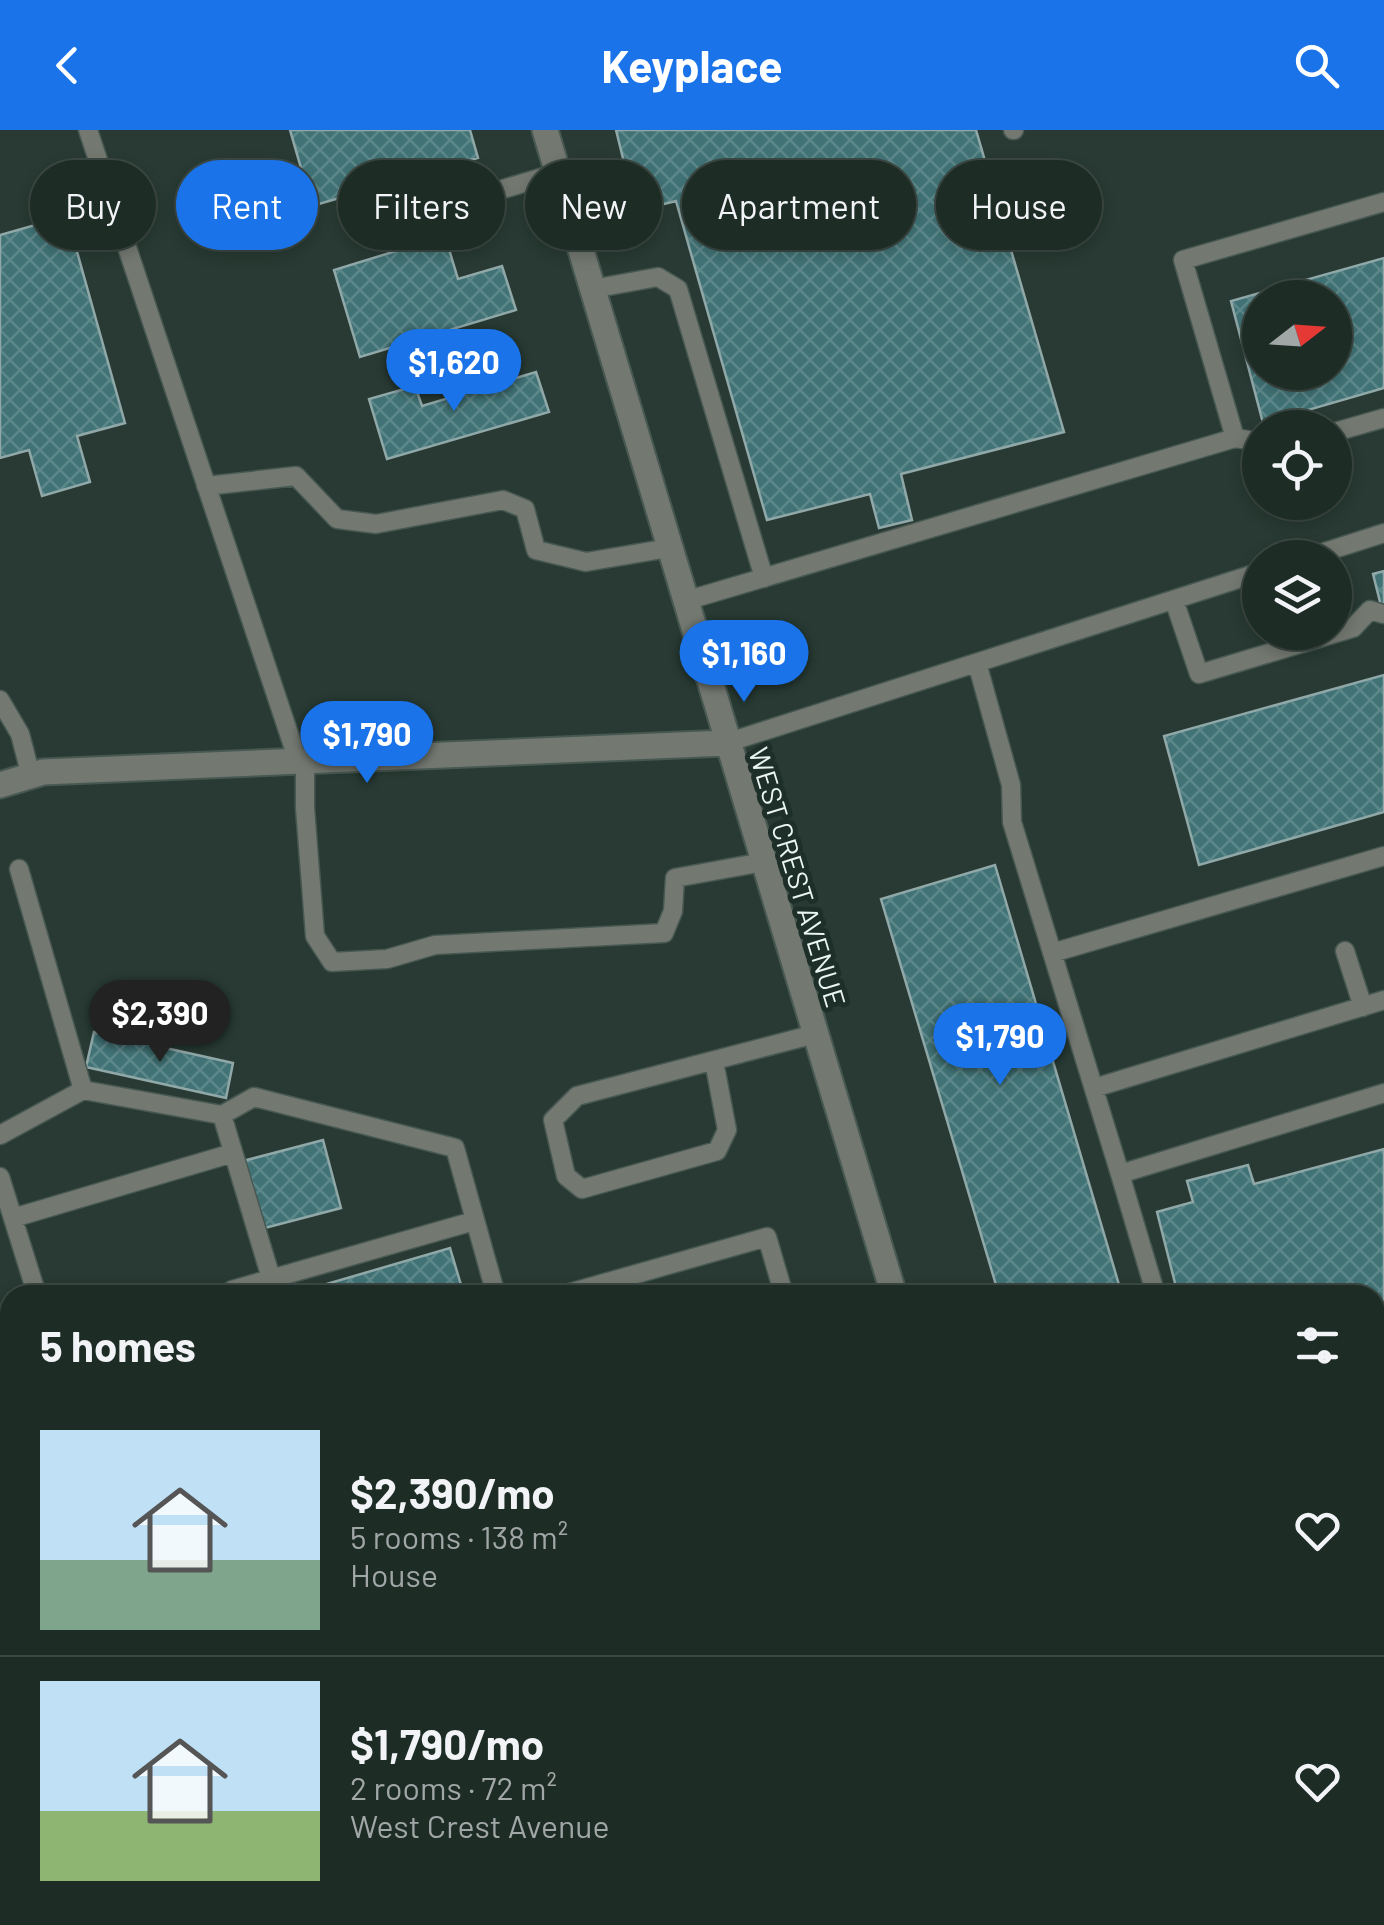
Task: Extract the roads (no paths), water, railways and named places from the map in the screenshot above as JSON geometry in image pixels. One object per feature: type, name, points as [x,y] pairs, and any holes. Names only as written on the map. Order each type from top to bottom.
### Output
[{"type":"street","name":"WEST CREST AVENUE","points":[[545,130],[554,160]]},
{"type":"street","name":"WEST CREST AVENUE","points":[[580,250],[891,1285]]},
{"type":"street","points":[[0,785],[42,772],[726,743]]},
{"type":"lane","points":[[88,130],[301,761],[314,936],[332,962],[386,960],[435,945],[664,933],[673,911],[676,878],[763,862]]},
{"type":"lane","points":[[1234,438],[1183,260],[1384,202]]},
{"type":"lane","points":[[592,289],[658,277],[678,288],[764,578]]},
{"type":"lane","points":[[1352,427],[1384,418]]},
{"type":"lane","points":[[685,601],[1234,438],[1242,439]]},
{"type":"lane","points":[[206,486],[296,476],[336,519],[376,524],[503,500],[525,509],[536,550],[586,562],[669,548]]},
{"type":"lane","points":[[1352,543],[1384,532]]},
{"type":"lane","points":[[726,743],[1242,578]]},
{"type":"lane","points":[[1174,600],[1199,674],[1353,628],[1377,606]]},
{"type":"lane","points":[[977,663],[1011,785],[1012,822],[1153,1285]]},
{"type":"lane","points":[[0,700],[20,734],[30,776]]},
{"type":"lane","points":[[1052,952],[1384,856]]},
{"type":"lane","points":[[19,869],[84,1090]]},
{"type":"lane","points":[[1345,950],[1363,1007]]},
{"type":"lane","points":[[1094,1088],[1384,1000]]},
{"type":"lane","points":[[714,1061],[727,1130],[717,1151],[582,1189],[566,1176],[553,1120],[577,1096],[815,1034]]},
{"type":"lane","points":[[0,1135],[84,1090],[222,1115],[254,1096],[455,1148],[493,1285]]},
{"type":"lane","points":[[1120,1174],[1384,1093]]},
{"type":"lane","points":[[222,1115],[271,1278]]},
{"type":"lane","points":[[13,1218],[233,1153]]},
{"type":"lane","points":[[0,1177],[34,1285]]},
{"type":"lane","points":[[248,1285],[474,1221]]},
{"type":"lane","points":[[598,1285],[768,1237],[781,1285]]}]
